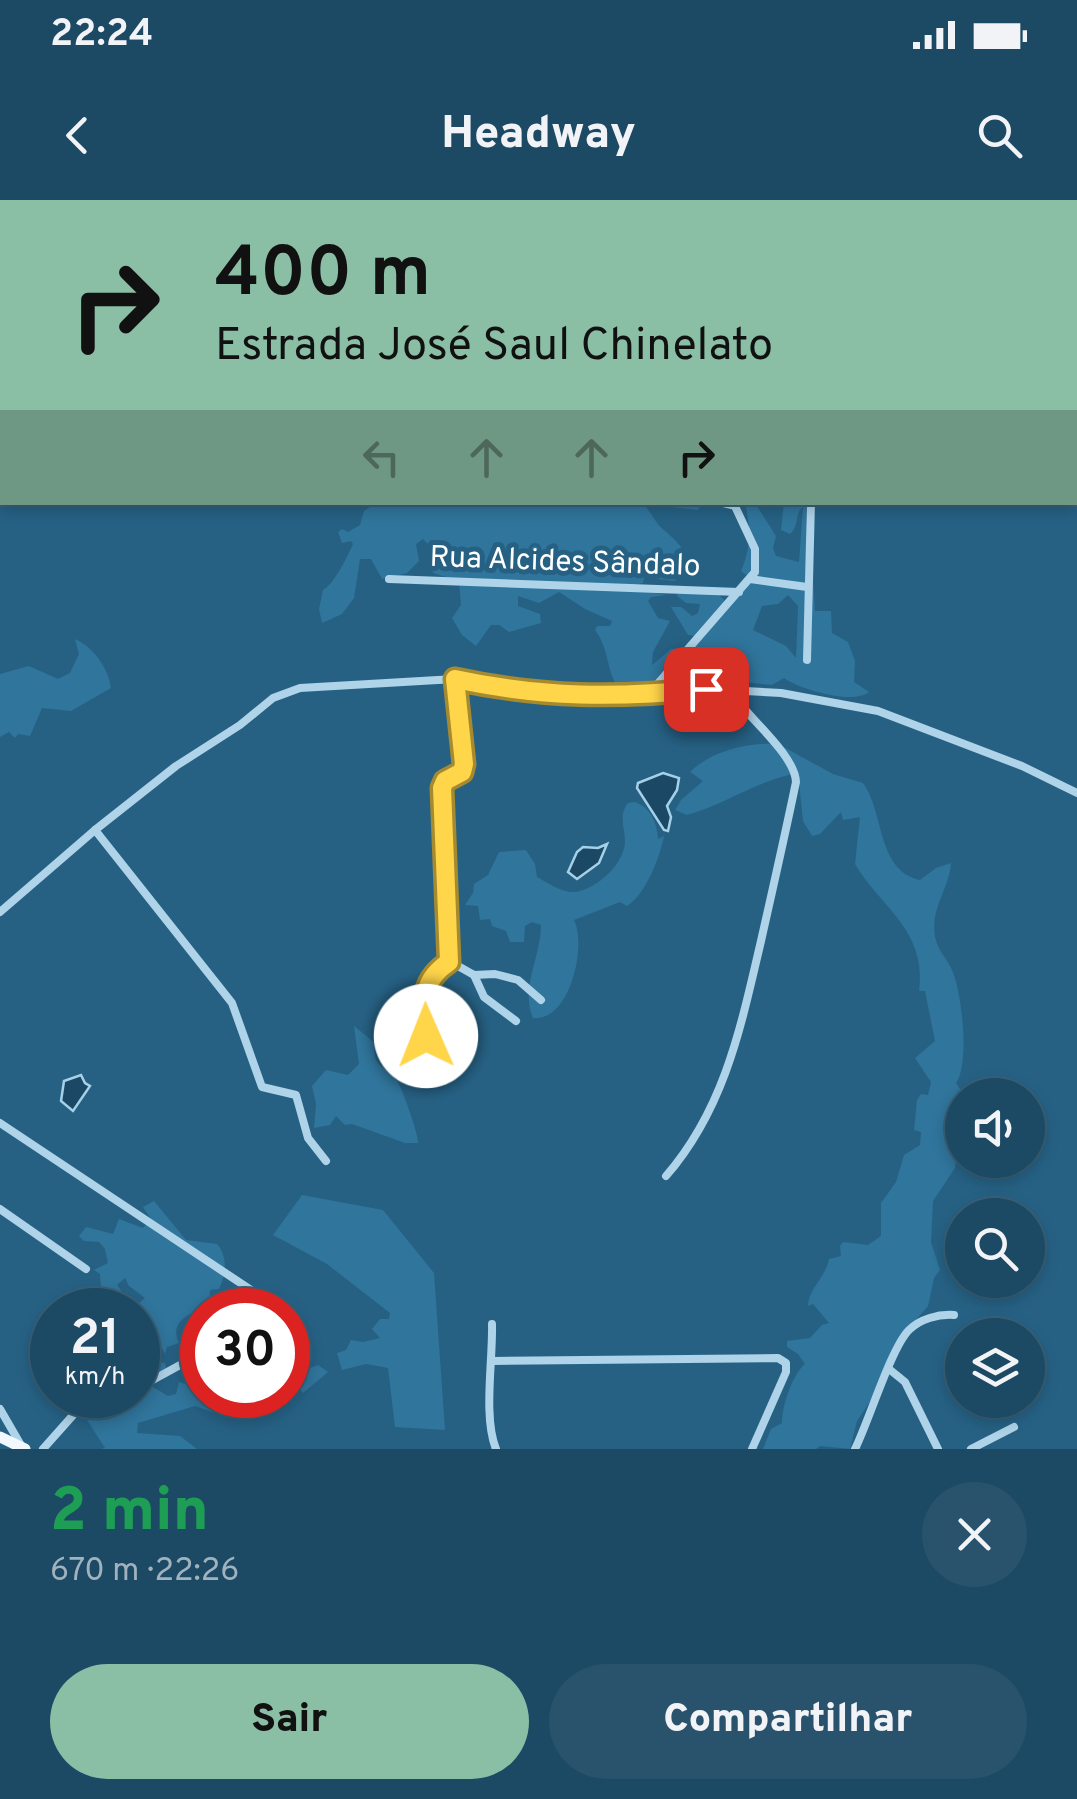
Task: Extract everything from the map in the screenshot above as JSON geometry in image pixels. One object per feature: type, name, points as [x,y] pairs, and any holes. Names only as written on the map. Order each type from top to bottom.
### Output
[{"type":"main road","points":[[0,1438],[23,1448]]},
{"type":"street","points":[[648,695],[750,579],[756,566],[756,549],[734,505]]},
{"type":"street","points":[[807,660],[810,505]]},
{"type":"street","name":"Rua Alcides Sândalo","points":[[390,579],[739,592]]},
{"type":"street","points":[[750,579],[806,588]]},
{"type":"street","points":[[449,962],[442,788],[445,781],[462,772],[464,764],[455,679]]},
{"type":"street","points":[[0,912],[176,766],[287,691],[300,688],[455,679],[507,690],[584,697],[729,690],[800,696],[878,711],[1022,766],[1077,793]]},
{"type":"street","points":[[666,1176],[694,1142],[727,1076],[796,782],[793,767],[740,708],[729,690]]},
{"type":"street","points":[[95,830],[232,1003],[262,1088],[297,1096],[308,1138],[326,1161]]},
{"type":"street","points":[[449,962],[474,975],[494,974],[518,980],[540,1000]]},
{"type":"street","points":[[426,1036],[426,986],[432,975],[449,962]]},
{"type":"street","points":[[474,975],[484,997],[516,1021]]},
{"type":"street","points":[[0,1123],[248,1288]]},
{"type":"street","points":[[0,1209],[86,1269]]},
{"type":"street","points":[[855,1449],[898,1345],[910,1330],[941,1314],[954,1315]]},
{"type":"street","points":[[492,1324],[492,1440],[496,1449]]},
{"type":"street","points":[[493,1361],[768,1356],[786,1363],[786,1372],[752,1449]]},
{"type":"street","points":[[889,1370],[905,1382],[938,1449]]},
{"type":"street","points":[[0,1409],[23,1448]]},
{"type":"street","points":[[43,1449],[71,1418]]},
{"type":"street","points":[[971,1449],[1014,1427]]},
{"type":"shaded area","points":[[368,505],[645,505],[682,548],[687,561],[687,568],[674,581],[656,579],[645,572],[643,583],[625,587],[666,595],[648,601],[658,618],[670,621],[653,652],[652,665],[671,649],[692,648],[700,637],[688,635],[671,607],[681,607],[692,616],[698,613],[700,604],[686,603],[677,596],[678,592],[716,592],[724,600],[722,613],[757,576],[741,571],[749,537],[745,505],[756,505],[776,536],[776,556],[799,562],[803,507],[790,534],[781,530],[784,505],[806,505],[806,574],[813,579],[815,611],[831,611],[832,633],[848,642],[855,661],[854,682],[869,692],[851,697],[827,694],[784,678],[772,685],[726,680],[693,686],[681,678],[655,696],[653,682],[618,688],[595,630],[597,626],[610,626],[612,621],[559,592],[539,603],[518,596],[518,606],[540,614],[541,623],[509,632],[491,625],[476,646],[462,635],[452,618],[461,605],[459,581],[433,573],[430,546],[423,539],[416,544],[419,561],[407,573],[382,579],[371,559],[360,559],[354,598],[342,614],[322,623],[319,609],[323,590],[336,576],[353,544],[342,543],[338,532],[348,532],[360,525],[364,511],[370,507]],"holes":[[[788,595],[798,606],[796,658],[786,646],[753,630],[762,606],[778,604]]]},
{"type":"shaded area","points":[[653,505],[701,505],[698,510]]},
{"type":"shaded area","points":[[75,639],[99,659],[111,688],[71,711],[42,708],[30,736],[18,734],[15,738],[9,732],[0,737],[0,674],[29,666],[58,679],[70,673],[79,654]]},
{"type":"shaded area","points":[[707,700],[718,706],[718,728],[682,730],[679,726],[690,703],[705,706]]},
{"type":"shaded area","points":[[778,744],[833,774],[863,783],[888,853],[906,874],[920,880],[951,863],[934,927],[936,942],[952,970],[959,994],[964,1045],[958,1078],[945,1078],[945,1178],[948,1178],[933,1201],[931,1242],[940,1270],[934,1278],[928,1306],[908,1329],[894,1365],[857,1421],[850,1449],[763,1449],[771,1429],[782,1423],[789,1391],[805,1364],[787,1347],[787,1341],[810,1338],[829,1323],[813,1304],[808,1306],[829,1259],[841,1256],[843,1242],[868,1245],[881,1236],[881,1203],[896,1182],[904,1155],[920,1145],[921,1132],[914,1130],[917,1100],[921,1094],[928,1095],[931,1082],[915,1058],[935,1041],[925,991],[919,991],[920,970],[909,936],[855,864],[860,817],[843,820],[841,812],[820,834],[812,836],[803,821],[798,773],[687,815],[675,810],[703,781],[690,772],[709,758],[755,745]]},
{"type":"shaded area","points":[[663,773],[679,778],[667,806],[671,817],[668,831],[637,788],[638,783]]},
{"type":"shaded area","points":[[635,802],[652,817],[658,839],[664,836],[651,874],[627,906],[620,902],[574,920],[578,947],[566,996],[546,1016],[533,1018],[530,983],[541,925],[532,922],[525,926],[524,942],[510,942],[506,931],[492,926],[490,919],[480,920],[478,906],[465,905],[474,884],[488,875],[499,852],[526,850],[535,864],[537,877],[550,885],[570,892],[592,886],[620,859],[625,842],[623,812],[628,803]]},
{"type":"shaded area","points":[[607,844],[599,863],[577,879],[568,872],[583,847]]},
{"type":"shaded area","points":[[354,1026],[375,1043],[377,1062],[397,1081],[418,1143],[405,1143],[345,1125],[336,1116],[330,1125],[314,1128],[316,1104],[312,1086],[326,1070],[348,1075],[359,1064]]},
{"type":"shaded area","points":[[81,1075],[90,1086],[73,1111],[61,1101],[64,1081]]},
{"type":"shaded area","points":[[302,1195],[383,1210],[434,1273],[445,1430],[395,1427],[388,1368],[366,1364],[342,1370],[337,1353],[346,1350],[351,1340],[380,1338],[372,1329],[380,1319],[389,1319],[390,1313],[327,1264],[273,1235]]},
{"type":"shaded area","points":[[154,1201],[186,1240],[217,1244],[224,1260],[219,1288],[180,1288],[176,1335],[179,1343],[167,1347],[165,1354],[160,1345],[160,1288],[132,1288],[125,1278],[117,1285],[119,1288],[101,1287],[100,1274],[94,1270],[108,1263],[105,1249],[99,1242],[84,1241],[79,1236],[86,1227],[113,1234],[119,1219],[143,1228],[151,1219],[143,1207]]},
{"type":"shaded area","points":[[318,1365],[328,1372],[310,1387],[310,1368]]},
{"type":"shaded area","points":[[179,1382],[180,1382],[180,1410],[160,1416],[160,1391],[168,1396],[176,1394]]},
{"type":"shaded area","points":[[155,1418],[138,1423],[137,1433],[180,1436],[197,1449],[101,1449],[105,1448],[87,1420]]},
{"type":"route","points":[[426,1036],[426,986],[432,975],[449,962],[442,788],[445,781],[462,772],[464,764],[455,679],[507,690],[584,697],[706,689]]}]
